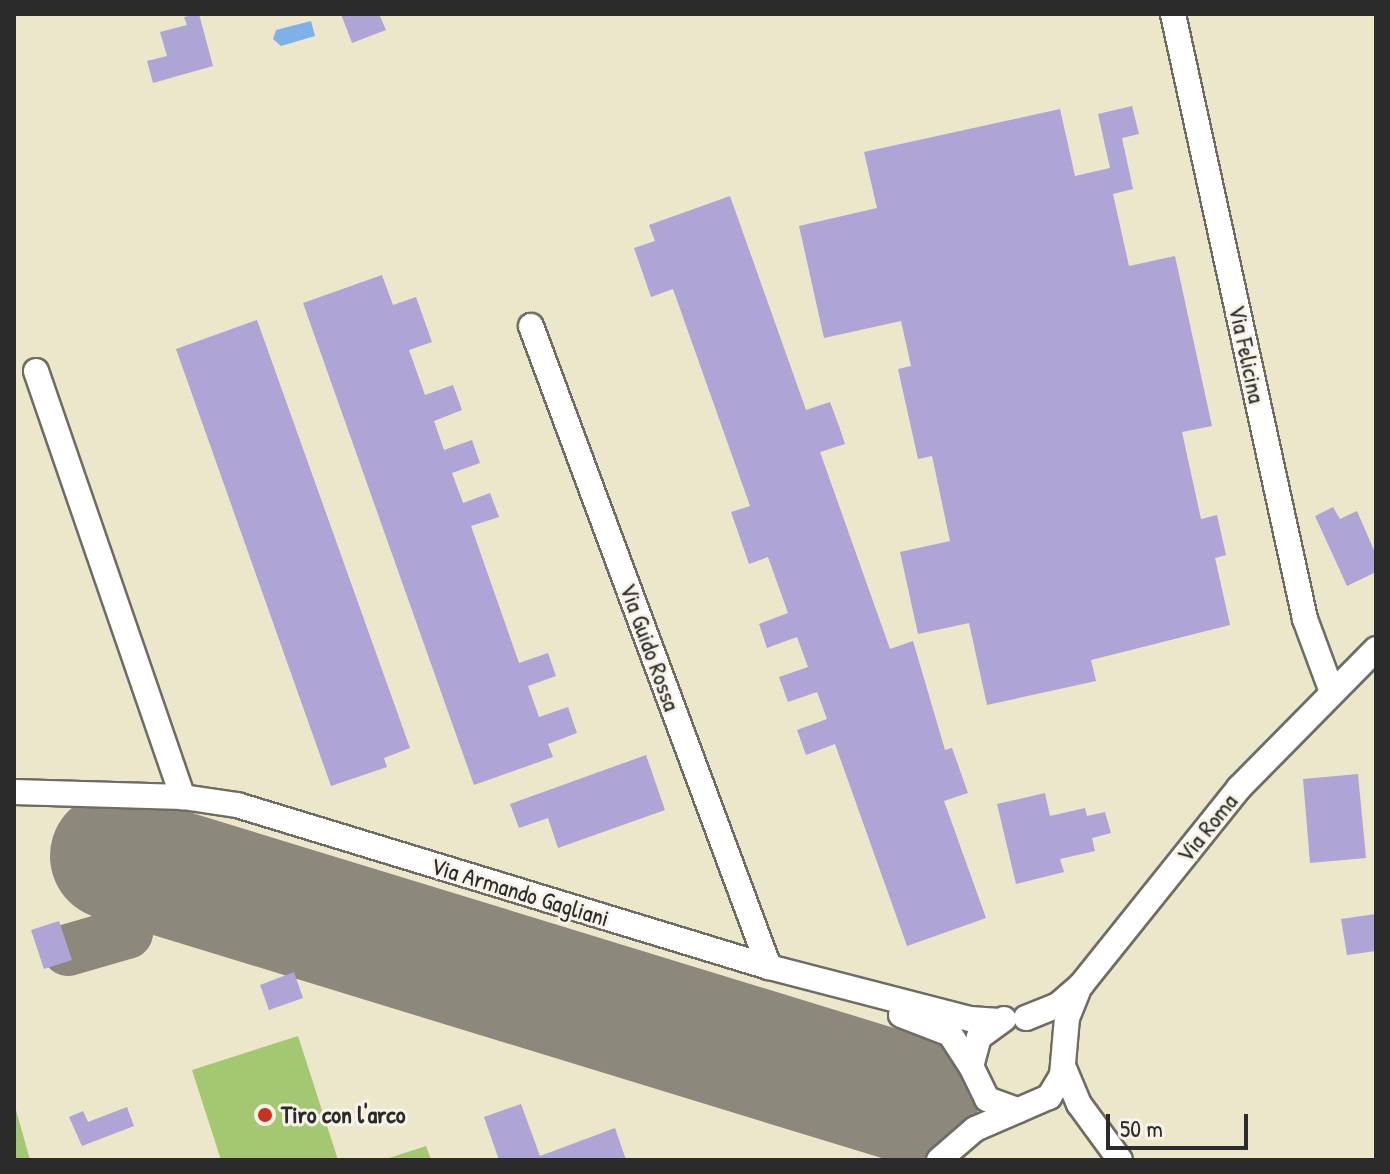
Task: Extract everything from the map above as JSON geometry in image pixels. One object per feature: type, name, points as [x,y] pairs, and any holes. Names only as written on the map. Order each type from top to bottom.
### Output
[{"type":"street","name":"Via Felicina","points":[[1173,14],[1305,619],[1337,686]]},
{"type":"street","name":"Via Guido Rossa","points":[[531,326],[769,967]]},
{"type":"street","points":[[36,371],[183,797]]},
{"type":"street","name":"Via Roma","points":[[999,1021],[1026,1018],[1058,1005],[1082,984],[1239,788],[1376,649]]},
{"type":"street","name":"Via Armando Gagliani","points":[[18,791],[183,797],[237,805],[769,967],[856,991],[999,1021]]},
{"type":"street","name":"Via Roma","points":[[946,1153],[975,1129],[1049,1097],[1063,1062],[1067,1018],[1082,984]]},
{"type":"street","name":"Via Armando Gagliani","points":[[856,991],[892,1012],[950,1034],[971,1066]]},
{"type":"street","points":[[1026,1018],[1048,1029],[1091,1122],[1120,1160]]},
{"type":"street","points":[[999,1021],[979,1037],[971,1066],[980,1092],[994,1104],[1072,1112],[1091,1122]]},
{"type":"street","name":"Via Roma","points":[[946,1153],[975,1117],[980,1092]]},
{"type":"green space","name":"Tiro con l'arco","points":[[298,1036],[338,1160],[221,1160],[192,1070]]},
{"type":"green space","points":[[14,1103],[30,1160],[14,1160]]},
{"type":"green space","name":"Tiro con l'arco","points":[[426,1146],[431,1160],[383,1160]]},
{"type":"water","points":[[311,21],[315,36],[281,46],[273,39],[276,30]]},
{"type":"building","points":[[199,14],[213,66],[153,83],[147,61],[167,56],[160,32],[187,25],[184,17]]},
{"type":"building","points":[[341,14],[379,14],[386,30],[352,43]]},
{"type":"building","points":[[1132,106],[1139,134],[1122,138],[1133,189],[1113,194],[1129,266],[1175,256],[1212,426],[1182,432],[1201,519],[1217,515],[1226,555],[1215,558],[1230,625],[1091,660],[1096,681],[987,705],[969,623],[918,634],[900,552],[950,541],[932,456],[918,459],[898,369],[911,366],[901,321],[824,338],[799,226],[877,208],[864,152],[1060,109],[1075,176],[1110,168],[1098,114]]},
{"type":"building","points":[[730,196],[806,410],[830,402],[840,429],[845,444],[820,452],[890,649],[913,641],[945,750],[952,748],[968,793],[944,801],[986,918],[907,946],[835,744],[806,755],[797,730],[827,719],[817,692],[788,702],[779,677],[808,667],[797,637],[767,648],[759,624],[788,613],[768,557],[749,564],[731,512],[750,506],[673,289],[651,297],[634,248],[655,241],[649,225]]},
{"type":"building","points":[[382,275],[393,305],[416,297],[432,342],[409,350],[425,395],[453,385],[462,410],[434,421],[444,450],[472,440],[480,463],[452,473],[463,503],[490,493],[499,517],[471,526],[519,663],[548,653],[556,676],[528,686],[539,717],[568,707],[577,733],[548,744],[553,757],[474,785],[303,303]]},
{"type":"building","points":[[257,320],[410,748],[384,758],[387,767],[331,786],[176,349]]},
{"type":"building","points":[[1333,507],[1340,519],[1357,511],[1376,555],[1376,572],[1347,586],[1315,516]]},
{"type":"building","points":[[646,755],[665,810],[558,848],[548,818],[519,828],[510,804]]},
{"type":"building","points":[[1358,774],[1366,858],[1310,863],[1303,779]]},
{"type":"building","points":[[1045,793],[1050,816],[1085,808],[1087,816],[1105,812],[1111,833],[1092,838],[1095,851],[1060,859],[1064,872],[1016,884],[997,804]]},
{"type":"building","points":[[1376,914],[1376,951],[1347,955],[1341,919]]},
{"type":"building","points":[[59,921],[72,960],[44,969],[31,930]]},
{"type":"building","points":[[294,972],[303,998],[269,1010],[260,985]]},
{"type":"building","points":[[521,1104],[540,1156],[615,1128],[626,1160],[499,1160],[484,1117]]},
{"type":"building","points":[[127,1107],[134,1126],[82,1146],[69,1117],[83,1111],[88,1122]]},
{"type":"taxiway","points":[[68,950],[127,933],[141,865]]},
{"type":"runway","points":[[114,856],[914,1101]]},
{"type":"place","name":"Tiro con l'arco","points":[[265,1115]]}]
